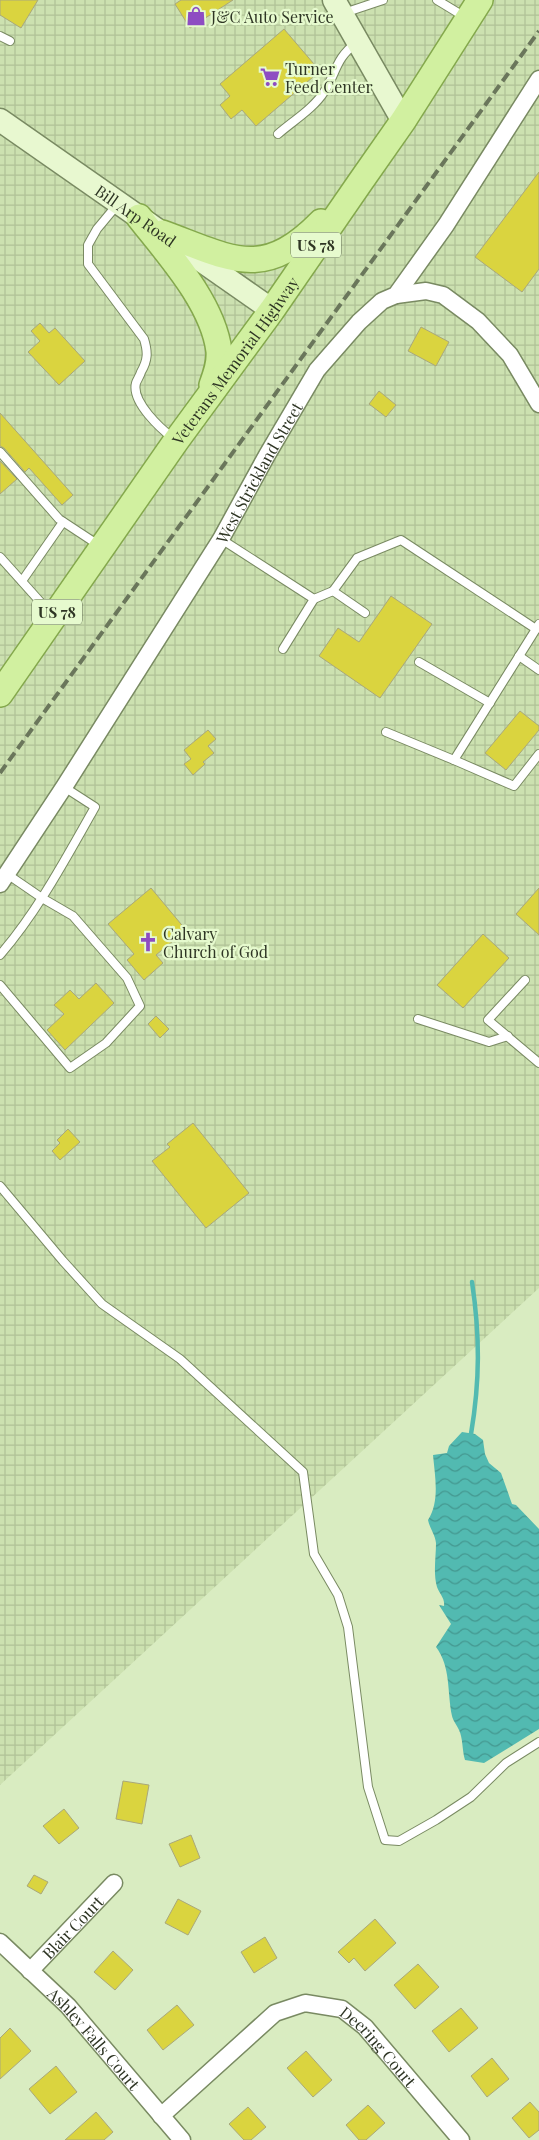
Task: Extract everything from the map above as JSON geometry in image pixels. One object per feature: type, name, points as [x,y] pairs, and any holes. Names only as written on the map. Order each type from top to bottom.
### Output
[{"type":"main road","points":[[338,7],[403,120]]},
{"type":"main road","name":"Veterans Memorial Highway","points":[[0,694],[176,441],[272,310],[403,120],[474,10]]},
{"type":"main road","name":"Bill Arp Road","points":[[0,120],[272,310]]},
{"type":"main road","points":[[162,234],[236,258],[254,260],[271,258],[303,240],[361,181]]},
{"type":"main road","points":[[139,217],[185,279],[202,306],[214,331],[219,353],[208,397]]},
{"type":"street","name":"West Strickland Street","points":[[4,879],[221,539],[317,370],[359,322],[382,301],[396,295],[446,225],[539,79]]},
{"type":"street","points":[[396,295],[426,291],[443,295],[478,321],[510,356],[539,404]]},
{"type":"street","name":"Blair Court","points":[[30,1971],[114,1883]]},
{"type":"street","name":"Ashley Falls Court","points":[[0,1942],[68,2006],[182,2140]]},
{"type":"street","name":"Deering Court","points":[[161,2116],[275,2012],[305,2003],[342,2009],[365,2027],[461,2140]]},
{"type":"lane","points":[[338,7],[383,0]]},
{"type":"lane","points":[[437,0],[474,10]]},
{"type":"lane","points":[[0,36],[10,41]]},
{"type":"lane","points":[[278,134],[318,100],[325,91],[334,67],[344,54],[358,42]]},
{"type":"lane","points":[[119,203],[97,229],[88,245],[88,264],[144,339],[148,352],[146,364],[136,383],[136,395],[146,411],[176,441]]},
{"type":"lane","points":[[0,452],[63,522],[102,548]]},
{"type":"lane","points":[[22,581],[63,522]]},
{"type":"lane","points":[[221,539],[314,599]]},
{"type":"lane","points":[[284,649],[314,599],[333,591],[357,558],[401,540],[537,627],[454,760]]},
{"type":"lane","points":[[0,557],[54,617]]},
{"type":"lane","points":[[333,591],[365,613]]},
{"type":"lane","points":[[519,656],[539,670]]},
{"type":"lane","points":[[419,662],[490,703]]},
{"type":"lane","points":[[386,732],[514,786],[539,754]]},
{"type":"lane","points":[[0,955],[18,934],[42,898],[95,807],[64,787]]},
{"type":"lane","points":[[0,985],[70,1068],[106,1043],[140,1006],[127,978],[73,916],[4,879]]},
{"type":"lane","points":[[525,980],[488,1020],[539,1063]]},
{"type":"lane","points":[[418,1019],[489,1042],[508,1036]]},
{"type":"lane","points":[[0,1186],[102,1304],[180,1359],[302,1472],[314,1554],[338,1595],[348,1627],[368,1787],[384,1840],[399,1841],[436,1820],[471,1797],[506,1763],[539,1742]]},
{"type":"shaded area","points":[[0,0],[539,0],[539,1288],[0,1785]]},
{"type":"water","points":[[462,1432],[475,1434],[483,1440],[485,1454],[489,1463],[501,1473],[512,1504],[516,1505],[539,1529],[539,1729],[484,1763],[465,1760],[460,1733],[452,1716],[444,1663],[436,1647],[451,1624],[439,1605],[444,1606],[444,1603],[436,1582],[436,1543],[428,1520],[432,1513],[435,1497],[433,1455],[447,1453],[449,1446]]},
{"type":"building","points":[[0,0],[38,0],[21,28],[0,15]]},
{"type":"building","name":"J&C Auto Service","points":[[181,0],[233,0],[190,28],[175,4]]},
{"type":"building","name":"Turner Feed Center","points":[[284,29],[320,71],[256,126],[242,110],[231,119],[220,105],[230,96],[220,84]]},
{"type":"building","points":[[539,172],[539,269],[522,292],[475,257]]},
{"type":"building","points":[[40,323],[49,333],[55,328],[85,361],[59,385],[28,352],[40,341],[31,331]]},
{"type":"building","points":[[421,327],[449,342],[436,366],[408,351]]},
{"type":"building","points":[[379,391],[396,405],[386,417],[369,404]]},
{"type":"building","points":[[0,413],[73,495],[62,505],[29,468],[25,472],[0,446]]},
{"type":"building","points":[[0,461],[17,479],[0,494]]},
{"type":"building","points":[[391,596],[432,624],[380,698],[319,656],[338,628],[359,642]]},
{"type":"building","points":[[520,711],[539,726],[539,730],[506,770],[485,753]]},
{"type":"building","points":[[208,730],[216,739],[208,746],[214,753],[203,762],[205,764],[193,775],[184,764],[191,759],[184,750]]},
{"type":"building","name":"Calvary Church of God","points":[[151,888],[186,930],[156,955],[163,963],[144,980],[127,960],[134,954],[108,924]]},
{"type":"building","points":[[539,888],[539,935],[516,914]]},
{"type":"building","points":[[483,934],[509,958],[463,1008],[437,985]]},
{"type":"building","points":[[96,983],[114,1003],[65,1050],[47,1030],[64,1014],[54,1005],[70,990],[79,999]]},
{"type":"building","points":[[156,1016],[169,1029],[160,1038],[148,1024]]},
{"type":"building","points":[[193,1123],[249,1193],[206,1228],[152,1161],[170,1147],[167,1144]]},
{"type":"building","points":[[68,1129],[80,1142],[60,1160],[52,1151],[60,1143],[57,1140]]},
{"type":"building","points":[[123,1781],[149,1785],[142,1824],[116,1819]]},
{"type":"building","points":[[64,1809],[79,1828],[59,1844],[43,1826]]},
{"type":"building","points":[[191,1835],[200,1858],[180,1867],[169,1844]]},
{"type":"building","points":[[34,1875],[48,1882],[41,1894],[27,1886]]},
{"type":"building","points":[[178,1899],[201,1911],[188,1935],[165,1923]]},
{"type":"building","points":[[375,1919],[396,1943],[365,1971],[354,1958],[349,1963],[338,1952]]},
{"type":"building","points":[[265,1937],[277,1958],[254,1973],[241,1952]]},
{"type":"building","points":[[113,1951],[133,1970],[115,1990],[94,1972]]},
{"type":"building","points":[[418,1964],[439,1987],[415,2009],[394,1985]]},
{"type":"building","points":[[177,2005],[194,2025],[163,2050],[147,2030]]},
{"type":"building","points":[[461,2008],[478,2028],[449,2052],[432,2031]]},
{"type":"building","points":[[10,2028],[31,2051],[0,2079],[0,2038]]},
{"type":"building","points":[[306,2051],[332,2080],[313,2097],[287,2068]]},
{"type":"building","points":[[492,2058],[509,2079],[487,2097],[471,2076]]},
{"type":"building","points":[[56,2066],[77,2092],[50,2114],[29,2089]]},
{"type":"building","points":[[530,2102],[539,2112],[539,2130],[529,2138],[512,2118]]},
{"type":"building","points":[[368,2105],[385,2123],[366,2140],[359,2140],[346,2125]]},
{"type":"building","points":[[248,2107],[266,2127],[251,2140],[244,2140],[229,2124]]},
{"type":"building","points":[[96,2112],[113,2132],[104,2140],[65,2140]]},
{"type":"waterway","points":[[471,1434],[478,1358],[472,1282]]},
{"type":"railway","points":[[0,773],[539,31]]},
{"type":"place","name":"J&C Auto Service","points":[[196,16]]},
{"type":"place","name":"Turner Feed Center","points":[[270,77]]},
{"type":"place","name":"Calvary Church of God","points":[[148,942]]}]
